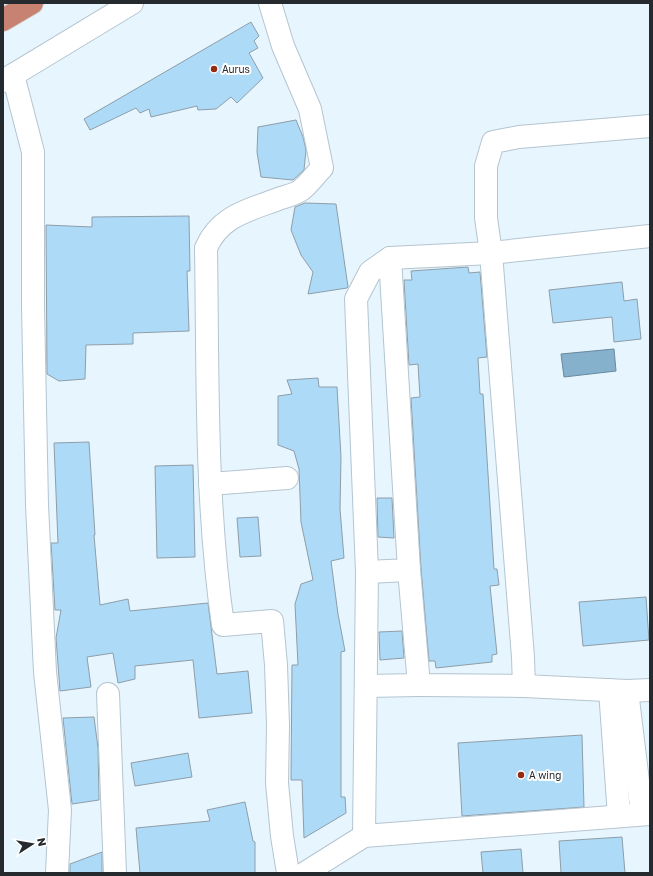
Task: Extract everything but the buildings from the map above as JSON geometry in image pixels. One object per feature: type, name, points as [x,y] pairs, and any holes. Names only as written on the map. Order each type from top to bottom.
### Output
[{"type":"highway","points":[[3,20],[32,3]]},
{"type":"street","points":[[57,873],[60,810],[45,672],[37,505],[33,307],[33,152],[8,78],[132,3]]},
{"type":"street","points":[[270,3],[283,46],[310,109],[322,168],[300,191],[229,219],[218,228],[211,237],[206,248],[210,484],[216,576],[223,625],[272,622],[277,672],[277,783],[282,836],[288,873]]},
{"type":"street","points":[[524,686],[523,650],[491,253],[486,218],[486,166],[493,142],[519,137],[650,126]]},
{"type":"street","points":[[364,836],[367,572],[356,299],[370,272],[390,258],[491,253],[650,236]]},
{"type":"street","points":[[390,258],[409,570],[419,685]]},
{"type":"street","points":[[210,484],[287,478]]},
{"type":"street","points":[[367,572],[409,570]]},
{"type":"street","points":[[366,686],[524,686],[650,690]]},
{"type":"street","points":[[305,873],[364,836],[646,814],[618,690]]},
{"type":"street","points":[[618,690],[619,816]]},
{"type":"street","points":[[108,694],[115,873]]},
{"type":"water","points":[[614,349],[616,371],[564,377],[561,354]]},
{"type":"place","name":"Aurus","points":[[214,69]]},
{"type":"place","name":"A wing","points":[[521,775]]}]
